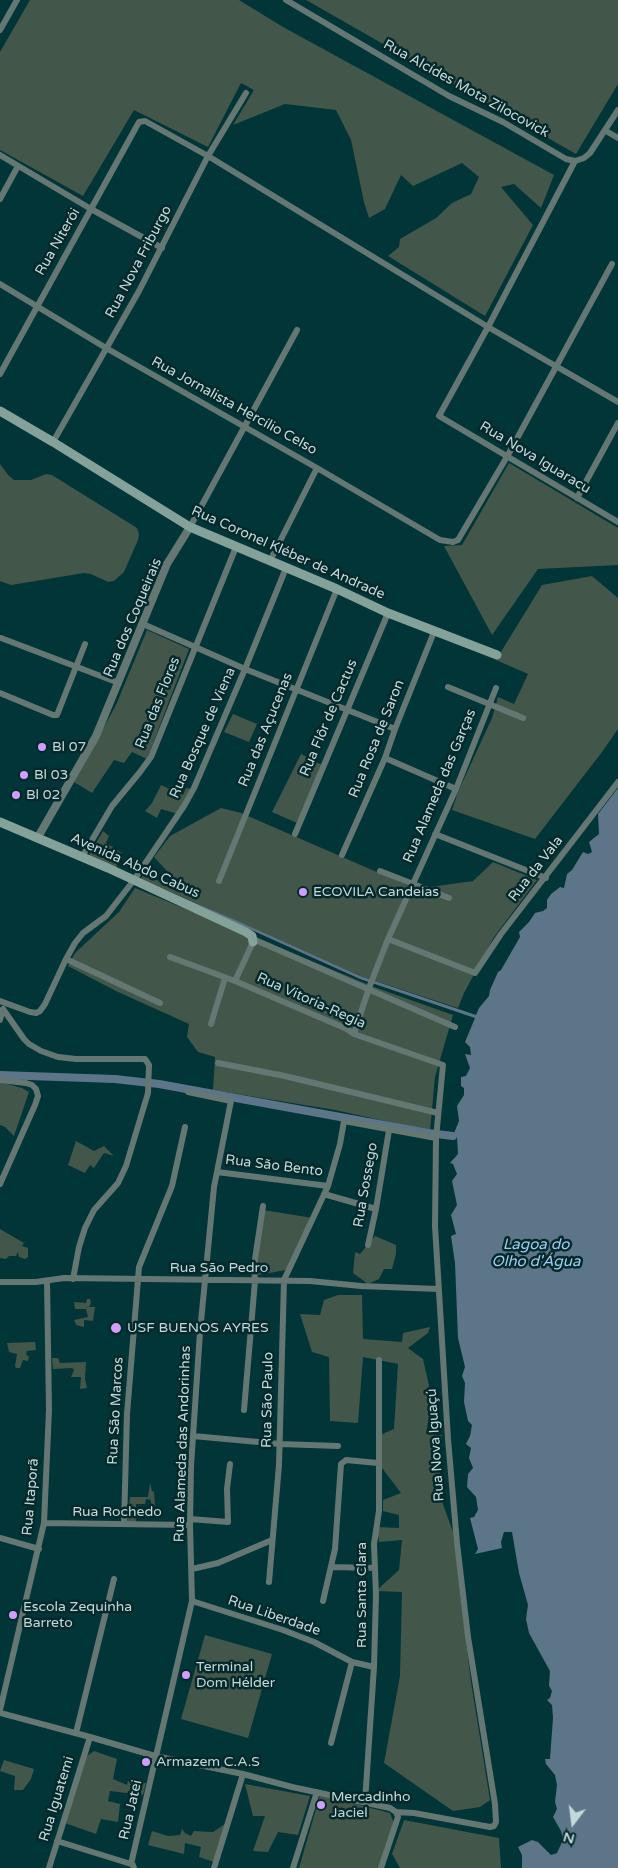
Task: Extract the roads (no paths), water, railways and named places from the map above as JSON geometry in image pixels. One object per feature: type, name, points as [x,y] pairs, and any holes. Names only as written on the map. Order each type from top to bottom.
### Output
[{"type":"main road","name":"Rua Coronel Kléber de Andrade","points":[[0,411],[190,527],[337,589],[388,613],[497,656]]},
{"type":"main road","name":"Avenida Abdo Cabus","points":[[0,822],[38,837],[246,932],[253,940]]},
{"type":"street","points":[[0,30],[17,0]]},
{"type":"street","name":"Rua Alcídes Mota Zilocovick","points":[[291,1],[449,96],[503,122],[566,159],[575,160]]},
{"type":"street","name":"Rua Nova Friburgo","points":[[53,442],[162,248],[208,156],[246,93]]},
{"type":"street","points":[[488,327],[575,160],[584,158],[590,153],[618,110]]},
{"type":"street","name":"Rua Niterói","points":[[0,374],[139,122],[145,121],[208,156]]},
{"type":"street","points":[[606,131],[618,138]]},
{"type":"street","points":[[0,155],[91,209],[162,248]]},
{"type":"street","points":[[208,156],[488,327],[618,402]]},
{"type":"street","points":[[0,199],[18,166]]},
{"type":"street","points":[[508,455],[612,264]]},
{"type":"street","name":"Rua Jornalista Hercílio Celso","points":[[0,284],[106,348],[440,540],[453,542],[458,540],[508,455]]},
{"type":"street","name":"Rua Nova Iguaracu","points":[[488,327],[440,416],[618,522]]},
{"type":"street","name":"Rua dos Coqueirais","points":[[38,837],[89,749],[119,684],[167,564],[190,527],[297,330]]},
{"type":"street","points":[[577,498],[618,423]]},
{"type":"street","points":[[270,561],[317,468]]},
{"type":"street","name":"Rua das Flores","points":[[82,857],[112,806],[151,757],[236,548]]},
{"type":"street","name":"Rua Bosque de Viena","points":[[3,1004],[30,1012],[36,1013],[40,1011],[66,959],[83,933],[106,916],[134,880],[189,797],[245,669],[286,568]]},
{"type":"street","name":"Rua das Açucenas","points":[[220,881],[337,589]]},
{"type":"street","name":"Rua Flôr de Cactus","points":[[295,834],[388,613]]},
{"type":"street","points":[[143,624],[245,669],[395,729]]},
{"type":"street","name":"Rua Rosa de Saron","points":[[342,855],[384,758],[434,632]]},
{"type":"street","points":[[0,638],[119,684]]},
{"type":"street","points":[[0,693],[57,715],[85,644]]},
{"type":"street","points":[[448,687],[523,718]]},
{"type":"street","name":"Rua Alameda das Garças","points":[[354,1034],[368,989],[388,939],[456,789],[488,704],[496,688]]},
{"type":"street","points":[[384,758],[456,789]]},
{"type":"street","name":"Rua da Vala","points":[[388,939],[475,973],[501,934],[546,878],[618,782]]},
{"type":"street","points":[[435,834],[546,878]]},
{"type":"street","points":[[380,871],[449,898]]},
{"type":"street","points":[[234,981],[253,940],[455,1027]]},
{"type":"street","name":"Rua Vitoria-Regia","points":[[170,957],[234,981],[347,1029],[354,1034],[443,1065]]},
{"type":"street","points":[[66,959],[160,1003]]},
{"type":"street","points":[[211,1024],[225,978]]},
{"type":"street","points":[[0,1020],[3,1004]]},
{"type":"street","points":[[3,1004],[24,1039],[41,1051],[58,1057],[76,1059],[145,1059],[150,1065],[149,1083],[126,1166],[118,1183],[94,1210],[85,1228],[73,1279]]},
{"type":"street","points":[[218,1063],[285,1076],[438,1113]]},
{"type":"street","name":"Rua Nova Iguaçú","points":[[396,1812],[414,1813],[490,1827],[494,1826],[496,1820],[468,1637],[457,1543],[438,1289],[434,1226],[436,1138],[443,1065]]},
{"type":"street","points":[[0,1080],[26,1082],[36,1089],[38,1096],[0,1184]]},
{"type":"street","name":"Rua Alameda das Andorinhas","points":[[155,1756],[192,1601],[190,1522],[192,1436],[205,1281],[217,1172],[231,1101],[188,1092]]},
{"type":"street","name":"Rua São Paulo","points":[[269,1582],[280,1444],[284,1280],[328,1186],[340,1144],[344,1121],[389,1130]]},
{"type":"street","name":"Rua São Marcos","points":[[124,1524],[127,1408],[138,1280],[142,1257],[172,1186],[185,1127]]},
{"type":"street","points":[[389,1130],[436,1138]]},
{"type":"street","name":"Rua Sossego","points":[[368,1245],[389,1130]]},
{"type":"street","name":"Rua São Bento","points":[[217,1172],[328,1186]]},
{"type":"street","points":[[324,1194],[376,1209]]},
{"type":"street","points":[[244,1410],[255,1281],[254,1266],[263,1206]]},
{"type":"street","name":"Rua São Pedro","points":[[0,1282],[73,1279],[284,1280],[438,1289]]},
{"type":"street","name":"Rua Itaporã","points":[[0,1712],[44,1523],[49,1410],[47,1281]]},
{"type":"street","name":"Rua Santa Clara","points":[[365,1802],[374,1667],[376,1601],[374,1544],[379,1511],[379,1360]]},
{"type":"street","points":[[192,1436],[280,1444],[338,1446]]},
{"type":"street","points":[[323,1601],[337,1532],[341,1464],[346,1460],[378,1463]]},
{"type":"street","name":"Rua Rochedo","points":[[44,1523],[228,1522],[227,1489],[230,1464]]},
{"type":"street","points":[[0,1538],[39,1549]]},
{"type":"street","points":[[192,1569],[218,1563],[272,1540]]},
{"type":"street","points":[[331,1567],[374,1568]]},
{"type":"street","points":[[76,1733],[114,1579]]},
{"type":"street","name":"Rua Liberdade","points":[[192,1601],[314,1642],[352,1662],[374,1667]]},
{"type":"street","points":[[331,1743],[352,1662]]},
{"type":"street","points":[[0,1712],[155,1756],[390,1808],[396,1812],[398,1817],[381,1868]]},
{"type":"street","name":"Rua Iguatemi","points":[[49,1868],[90,1737]]},
{"type":"street","name":"Rua Jatei","points":[[131,1867],[155,1756]]},
{"type":"street","points":[[214,1868],[243,1774]]},
{"type":"street","points":[[293,1868],[316,1792]]},
{"type":"street","points":[[57,1842],[131,1867]]},
{"type":"water","name":"Lagoa do Olho d'Água","points":[[618,788],[618,1868],[522,1868],[522,1855],[518,1847],[532,1840],[538,1842],[551,1855],[557,1853],[563,1840],[561,1831],[553,1817],[557,1809],[555,1802],[557,1785],[555,1775],[546,1764],[545,1759],[550,1759],[553,1718],[552,1705],[547,1700],[550,1698],[552,1691],[549,1686],[550,1671],[529,1633],[526,1619],[528,1605],[519,1573],[512,1532],[504,1532],[501,1542],[502,1548],[475,1554],[478,1549],[470,1518],[474,1517],[478,1510],[476,1497],[467,1487],[468,1474],[473,1468],[469,1458],[471,1448],[466,1444],[472,1425],[468,1421],[464,1402],[465,1383],[462,1376],[465,1367],[458,1338],[455,1263],[451,1236],[456,1234],[451,1215],[457,1205],[452,1181],[457,1174],[453,1164],[450,1163],[458,1154],[457,1137],[454,1133],[459,1121],[457,1106],[464,1095],[461,1077],[466,1076],[470,1068],[465,1054],[471,1055],[470,1047],[465,1042],[475,1018],[360,979],[143,881],[360,976],[476,1015],[489,996],[498,972],[520,937],[519,932],[535,913],[547,908],[547,900],[551,894],[560,887],[564,888],[567,874],[572,870],[583,852],[588,854],[592,852],[589,842],[599,834],[598,814]]},
{"type":"waterway","points":[[0,1075],[115,1079],[159,1084],[453,1136]]},
{"type":"place","name":"Bl 07","points":[[42,747]]},
{"type":"place","name":"Bl 03","points":[[24,775]]},
{"type":"place","name":"Bl 02","points":[[16,795]]},
{"type":"place","name":"ECOVILA Candeias","points":[[303,892]]},
{"type":"place","name":"USF BUENOS AYRES","points":[[116,1328]]},
{"type":"place","name":"Escola Zequinha Barreto","points":[[13,1615]]},
{"type":"place","name":"Terminal Dom Hélder","points":[[186,1675]]},
{"type":"place","name":"Armazem C.A.S","points":[[146,1762]]},
{"type":"place","name":"Mercadinho Jaciel","points":[[321,1805]]}]
